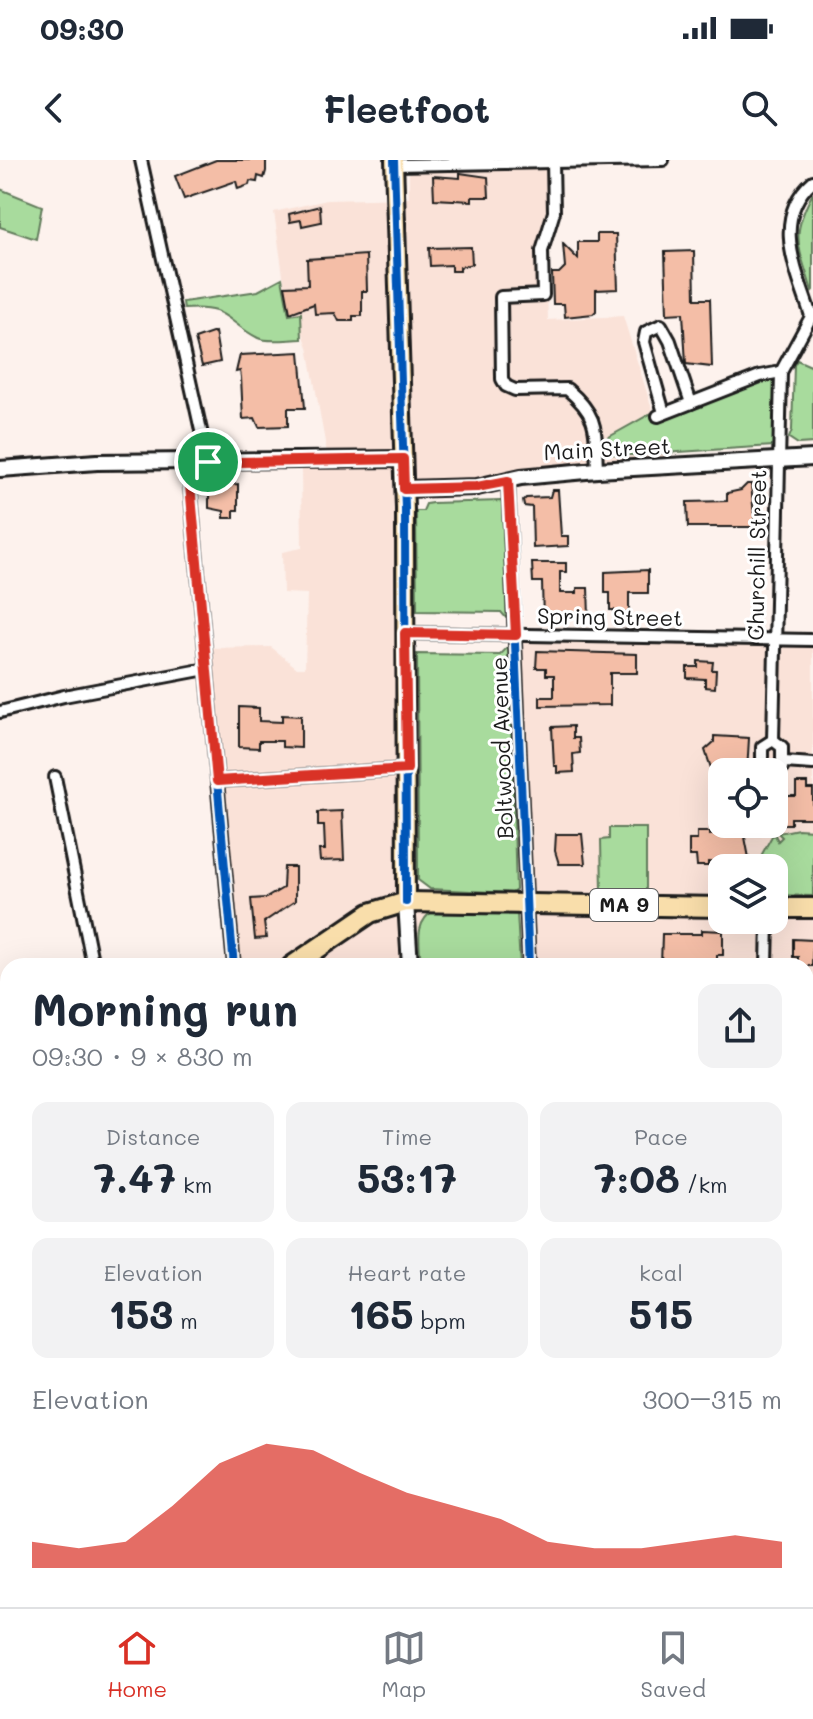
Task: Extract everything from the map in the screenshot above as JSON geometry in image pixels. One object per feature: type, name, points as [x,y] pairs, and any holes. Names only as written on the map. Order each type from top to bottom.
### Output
[{"type":"highway","name":"MA 9","points":[[304,958],[370,913],[406,902],[708,907]]},
{"type":"highway","points":[[788,908],[813,908]]},
{"type":"main road","points":[[394,163],[404,489],[406,902],[410,958]]},
{"type":"main road","name":"Main Street","points":[[404,489],[477,487],[521,477],[597,470],[813,458]]},
{"type":"main road","points":[[0,469],[97,462],[403,459]]},
{"type":"street","points":[[141,160],[208,462]]},
{"type":"street","points":[[394,163],[663,160]]},
{"type":"street","points":[[553,162],[554,212],[542,251],[543,295],[501,297],[502,379],[506,386],[515,390],[567,389],[574,395],[595,420],[597,470]]},
{"type":"street","points":[[691,403],[666,331],[661,325],[656,325],[646,332],[644,342],[661,415],[781,372],[812,315],[788,235],[796,201],[813,181]]},
{"type":"street","name":"Churchill Street","points":[[773,740],[781,372]]},
{"type":"street","points":[[188,463],[233,958]]},
{"type":"street","name":"Boltwood Avenue","points":[[508,481],[528,958]]},
{"type":"street","name":"Spring Street","points":[[405,633],[813,640]]},
{"type":"street","points":[[0,712],[64,696],[206,669]]},
{"type":"street","name":"Churchill Street","points":[[762,758],[763,744],[773,740]]},
{"type":"street","name":"Churchill Street","points":[[773,740],[782,747],[783,758]]},
{"type":"street","name":"Churchill Street","points":[[788,762],[813,764]]},
{"type":"street","points":[[217,781],[407,769]]},
{"type":"street","points":[[55,777],[91,958]]},
{"type":"street","points":[[767,958],[768,934]]},
{"type":"shaded area","points":[[553,162],[546,252],[548,320],[623,316],[670,467],[404,489],[406,901],[525,902],[516,635],[813,640],[813,958],[233,958],[204,648],[271,647],[297,668],[305,668],[307,594],[283,593],[282,552],[302,548],[301,467],[328,459],[308,347],[284,282],[274,212],[327,200],[409,198],[409,174],[414,169]]},
{"type":"green space","points":[[0,189],[42,206],[36,239],[0,227]]},
{"type":"green space","points":[[813,193],[812,291],[800,252],[799,231]]},
{"type":"green space","points":[[282,278],[289,315],[301,313],[302,339],[273,341],[258,338],[218,312],[184,309],[183,302],[258,291]]},
{"type":"green space","points":[[797,360],[813,367],[813,443],[798,444],[789,438],[792,430],[794,365]]},
{"type":"green space","points":[[765,380],[777,386],[774,446],[631,455],[611,454],[607,450],[607,438],[652,413],[656,422]]},
{"type":"green space","points":[[501,501],[504,508],[508,620],[501,612],[417,611],[416,511],[423,511],[426,504],[432,503]]},
{"type":"green space","points":[[509,646],[516,890],[512,893],[430,889],[418,880],[417,654],[500,655]]},
{"type":"green space","points":[[609,828],[646,828],[646,892],[602,892],[601,840],[609,839]]},
{"type":"green space","points":[[813,830],[813,896],[788,895],[788,854],[762,854],[771,838],[778,841],[788,838],[788,831]]},
{"type":"green space","points":[[435,910],[517,912],[520,958],[420,958],[421,927]]},
{"type":"building","points":[[216,160],[266,160],[264,178],[258,176],[257,182],[250,181],[249,185],[238,189],[236,181],[184,199],[175,176]]},
{"type":"building","points":[[460,173],[488,177],[489,197],[472,197],[472,201],[434,199],[433,176],[460,178]]},
{"type":"building","points":[[320,206],[321,222],[302,226],[301,220],[290,222],[289,214]]},
{"type":"building","points":[[597,234],[616,234],[618,289],[596,290],[596,311],[593,314],[565,317],[564,304],[553,304],[552,273],[559,273],[565,267],[563,244],[578,259],[578,242],[597,242]]},
{"type":"building","points":[[471,247],[472,264],[460,267],[460,271],[451,271],[451,265],[430,266],[429,248]]},
{"type":"building","points":[[694,251],[695,299],[710,299],[712,367],[686,364],[683,313],[667,314],[665,252]]},
{"type":"building","points":[[366,255],[367,291],[362,291],[362,316],[353,316],[353,321],[339,321],[335,313],[315,314],[314,304],[290,313],[285,286],[308,285],[307,259]]},
{"type":"building","points":[[215,332],[220,362],[202,366],[195,339]]},
{"type":"building","points":[[300,352],[305,408],[288,408],[288,426],[259,427],[255,418],[243,419],[241,377],[240,371],[236,372],[240,355]]},
{"type":"building","points":[[238,484],[238,510],[234,510],[234,518],[224,518],[224,511],[209,508],[209,487]]},
{"type":"building","points":[[751,484],[755,527],[688,527],[687,502],[727,501],[727,493],[741,490]]},
{"type":"building","points":[[552,490],[558,490],[561,536],[568,536],[568,546],[533,548],[532,507],[524,506],[523,501],[526,498],[550,497]]},
{"type":"building","points":[[532,563],[566,563],[566,572],[560,572],[560,593],[577,593],[577,588],[588,588],[589,616],[580,616],[580,612],[551,613],[551,620],[543,620],[542,582],[533,582]]},
{"type":"building","points":[[648,570],[648,593],[629,593],[629,613],[610,610],[610,593],[605,593],[605,572]]},
{"type":"building","points":[[537,651],[637,654],[637,673],[610,673],[610,705],[540,706],[540,697],[554,697],[554,675],[546,675],[546,668],[536,668]]},
{"type":"building","points":[[698,661],[713,662],[715,688],[705,687],[705,679],[687,678],[687,667],[698,667]]},
{"type":"building","points":[[239,707],[259,708],[259,721],[282,722],[282,715],[301,716],[301,748],[282,747],[282,741],[259,741],[259,748],[239,747]]},
{"type":"building","points":[[573,726],[573,738],[579,738],[580,753],[573,754],[574,772],[557,773],[552,727]]},
{"type":"building","points":[[714,736],[749,738],[748,758],[708,759],[705,750],[714,742]]},
{"type":"building","points":[[796,783],[807,783],[807,789],[813,789],[813,818],[791,818],[791,824],[788,824],[788,796],[796,796]]},
{"type":"building","points":[[342,811],[344,860],[320,861],[319,850],[325,850],[324,826],[318,826],[318,812]]},
{"type":"building","points":[[697,832],[708,832],[708,838],[745,838],[748,854],[708,854],[708,866],[697,866],[696,856],[689,856],[689,840],[697,840]]},
{"type":"building","points":[[556,834],[582,834],[585,864],[559,864],[555,851]]},
{"type":"building","points":[[284,867],[295,867],[295,901],[264,922],[266,938],[255,939],[251,899],[266,898],[283,888]]},
{"type":"building","points":[[702,930],[708,930],[708,934],[723,934],[723,955],[717,955],[717,958],[661,958],[662,934],[702,934]]},
{"type":"building","points":[[793,939],[813,940],[812,958],[793,957]]},
{"type":"cycle path","points":[[394,160],[405,509],[406,902]]},
{"type":"cycle path","points":[[188,463],[233,958]]},
{"type":"cycle path","points":[[508,481],[529,958]]},
{"type":"route","points":[[403,459],[404,489],[477,487],[508,481],[516,635],[405,633],[407,769],[217,781],[188,463],[208,462],[403,459]]}]
